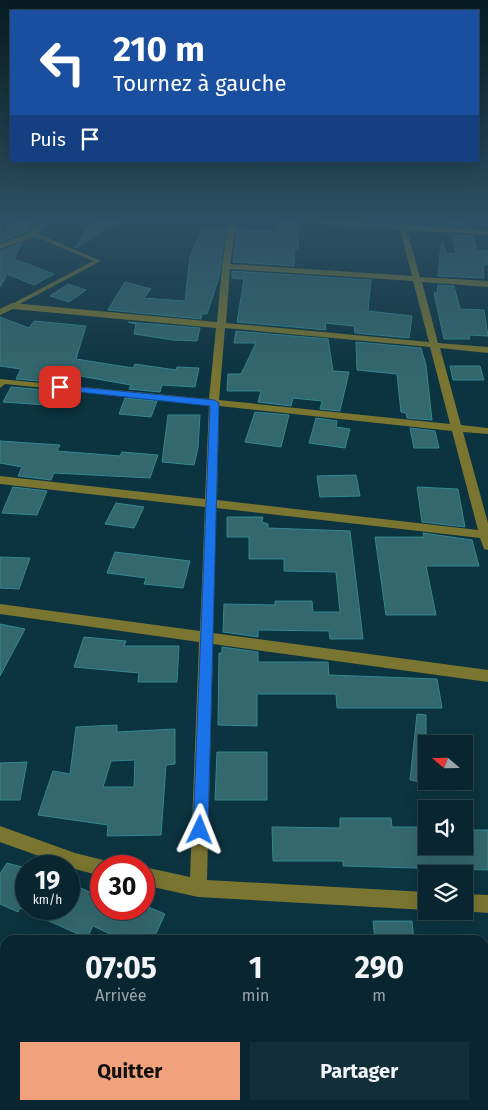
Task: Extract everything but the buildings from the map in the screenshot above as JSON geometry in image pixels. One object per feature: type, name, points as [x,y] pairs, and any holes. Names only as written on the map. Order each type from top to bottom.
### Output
[{"type":"street","points":[[198,888],[214,403],[226,272]]},
{"type":"street","points":[[318,272],[488,284]]},
{"type":"street","points":[[0,480],[211,504],[487,539],[414,272]]},
{"type":"street","points":[[0,312],[12,306],[488,350]]},
{"type":"street","points":[[0,385],[2,382],[488,431]]},
{"type":"street","points":[[0,609],[488,676]]},
{"type":"street","points":[[0,834],[75,861],[90,864]]},
{"type":"street","points":[[155,878],[198,888],[418,901]]},
{"type":"street","points":[[473,903],[488,904]]},
{"type":"lane","points":[[12,306],[77,272]]},
{"type":"route","points":[[60,387],[214,403],[200,830]]}]
